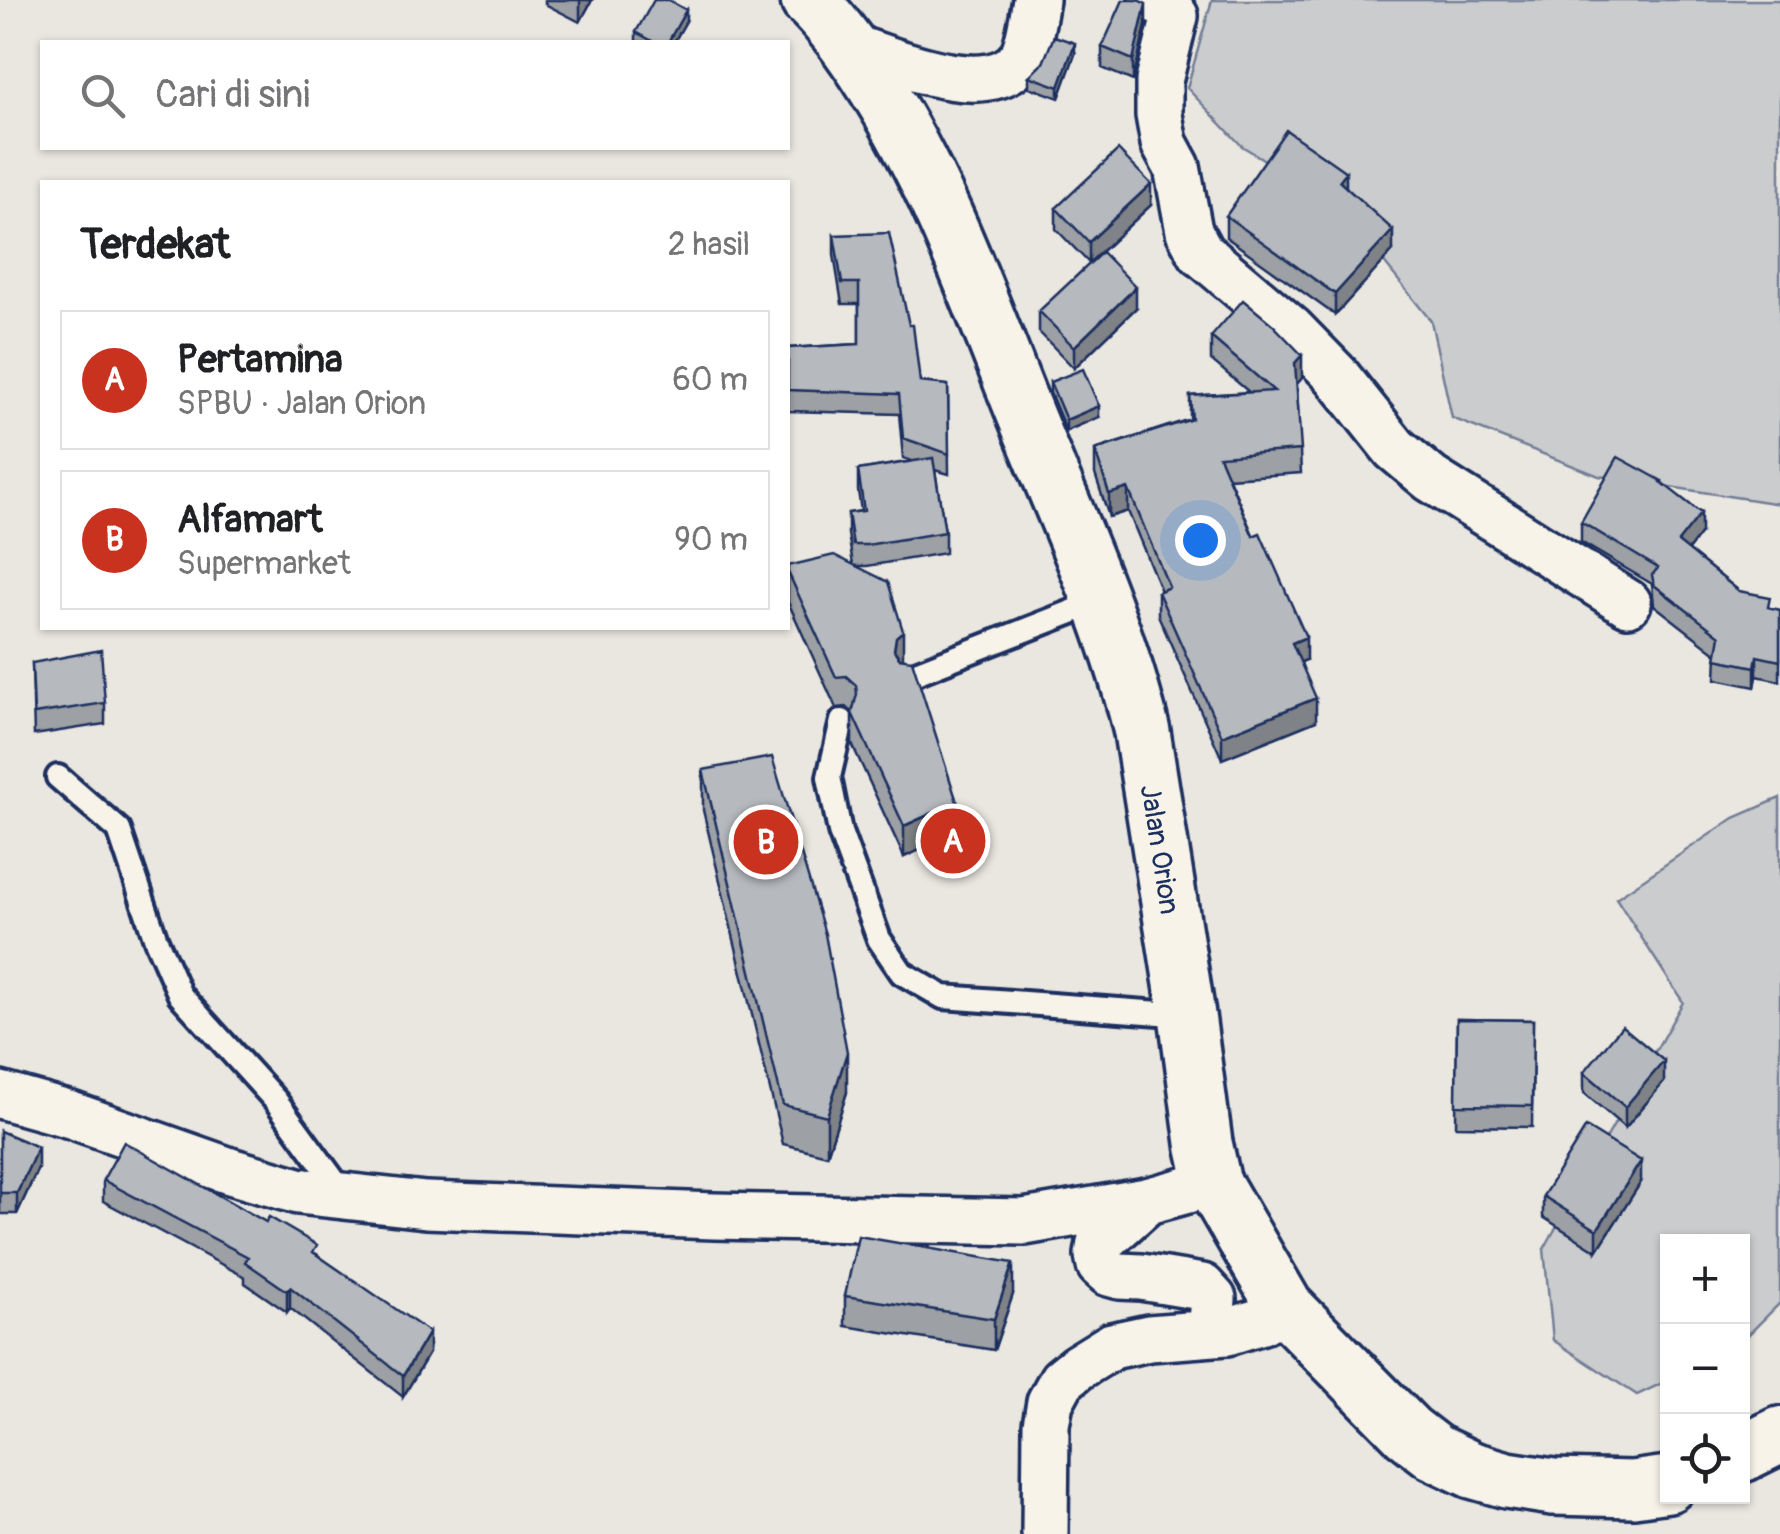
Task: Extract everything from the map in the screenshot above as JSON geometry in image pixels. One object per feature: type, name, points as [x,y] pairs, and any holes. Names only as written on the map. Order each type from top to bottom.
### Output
[{"type":"highway","name":"Jalan Orion","points":[[808,0],[850,47],[920,161],[1101,601],[1132,688],[1213,1183],[1285,1307],[1408,1432],[1434,1452],[1472,1470],[1507,1480],[1553,1487],[1660,1487]]},
{"type":"highway","points":[[1750,1450],[1780,1434]]},
{"type":"street","points":[[850,47],[941,76],[973,79],[1008,70],[1022,58],[1036,0]]},
{"type":"street","points":[[1152,0],[1166,4],[1175,16],[1159,81],[1159,116],[1164,143],[1176,166],[1190,231],[1201,252],[1291,329],[1336,375],[1395,449],[1431,479],[1628,602]]},
{"type":"street","points":[[0,1095],[298,1191],[426,1205],[1024,1222],[1147,1201],[1213,1183]]},
{"type":"street","points":[[1147,1201],[1100,1243],[1100,1265],[1120,1276],[1202,1287],[1213,1299],[1211,1322],[1203,1334]]},
{"type":"street","points":[[1045,1534],[1046,1424],[1050,1402],[1062,1380],[1112,1346],[1149,1338],[1227,1332],[1262,1321],[1285,1307]]},
{"type":"lane","points":[[908,676],[1101,601]]},
{"type":"lane","points":[[842,721],[829,777],[840,832],[878,939],[902,973],[943,997],[1187,1014]]},
{"type":"lane","points":[[58,777],[119,830],[156,940],[180,995],[276,1100],[345,1196]]},
{"type":"shaded area","points":[[1212,0],[1780,0],[1780,504],[1599,476],[1452,418],[1431,321],[1338,205],[1242,146],[1187,88]]},
{"type":"shaded area","points":[[1780,798],[1780,1303],[1750,1333],[1750,1234],[1660,1234],[1660,1384],[1637,1395],[1553,1340],[1544,1249],[1683,1002],[1616,898],[1734,818]]},
{"type":"building","points":[[654,0],[668,0],[686,10],[669,40],[650,40],[636,32]]},
{"type":"building","points":[[1123,0],[1146,4],[1133,60],[1102,47]]},
{"type":"building","points":[[1054,36],[1075,43],[1059,87],[1029,76],[1043,63]]},
{"type":"building","points":[[1286,130],[1346,172],[1339,181],[1393,230],[1335,294],[1226,216]]},
{"type":"building","points":[[1118,150],[1151,184],[1089,242],[1056,208]]},
{"type":"building","points":[[889,233],[909,325],[913,325],[920,382],[948,385],[949,454],[903,438],[899,394],[790,390],[790,348],[859,344],[859,283],[842,283],[834,235]]},
{"type":"building","points":[[1102,252],[1136,287],[1074,347],[1039,311]]},
{"type":"building","points":[[1243,300],[1302,355],[1295,363],[1301,450],[1219,456],[1253,536],[1260,533],[1306,637],[1292,643],[1316,698],[1222,736],[1158,592],[1169,587],[1128,488],[1109,494],[1095,450],[1192,419],[1190,396],[1274,391],[1211,337]]},
{"type":"building","points":[[1083,369],[1099,406],[1066,420],[1050,382]]},
{"type":"building","points":[[1618,457],[1662,481],[1701,513],[1678,542],[1739,591],[1770,597],[1768,607],[1780,610],[1780,661],[1757,656],[1755,667],[1716,659],[1720,636],[1654,585],[1652,575],[1658,568],[1581,522]]},
{"type":"building","points":[[933,458],[945,532],[853,545],[848,513],[864,511],[858,470]]},
{"type":"building","points":[[834,555],[888,582],[903,631],[896,637],[894,650],[899,658],[912,660],[957,802],[904,826],[852,713],[856,685],[846,676],[836,677],[790,576],[790,566]]},
{"type":"building","points":[[101,650],[105,703],[34,714],[32,663]]},
{"type":"building","points":[[772,757],[825,934],[847,1052],[827,1116],[783,1105],[703,770]]},
{"type":"building","points":[[1457,1019],[1533,1020],[1532,1106],[1456,1105]]},
{"type":"building","points":[[1622,1026],[1664,1061],[1625,1107],[1584,1072]]},
{"type":"building","points":[[1586,1127],[1641,1161],[1597,1230],[1543,1196]]},
{"type":"building","points":[[0,1131],[38,1147],[17,1193],[0,1193]]},
{"type":"building","points":[[124,1142],[266,1222],[269,1217],[317,1245],[313,1252],[429,1332],[403,1376],[290,1287],[287,1291],[245,1262],[248,1257],[103,1180]]},
{"type":"building","points":[[858,1236],[1013,1263],[994,1319],[845,1296]]},
{"type":"place","name":"Pertamina","points":[[953,841]]},
{"type":"place","name":"Alfamart","points":[[766,842]]}]
